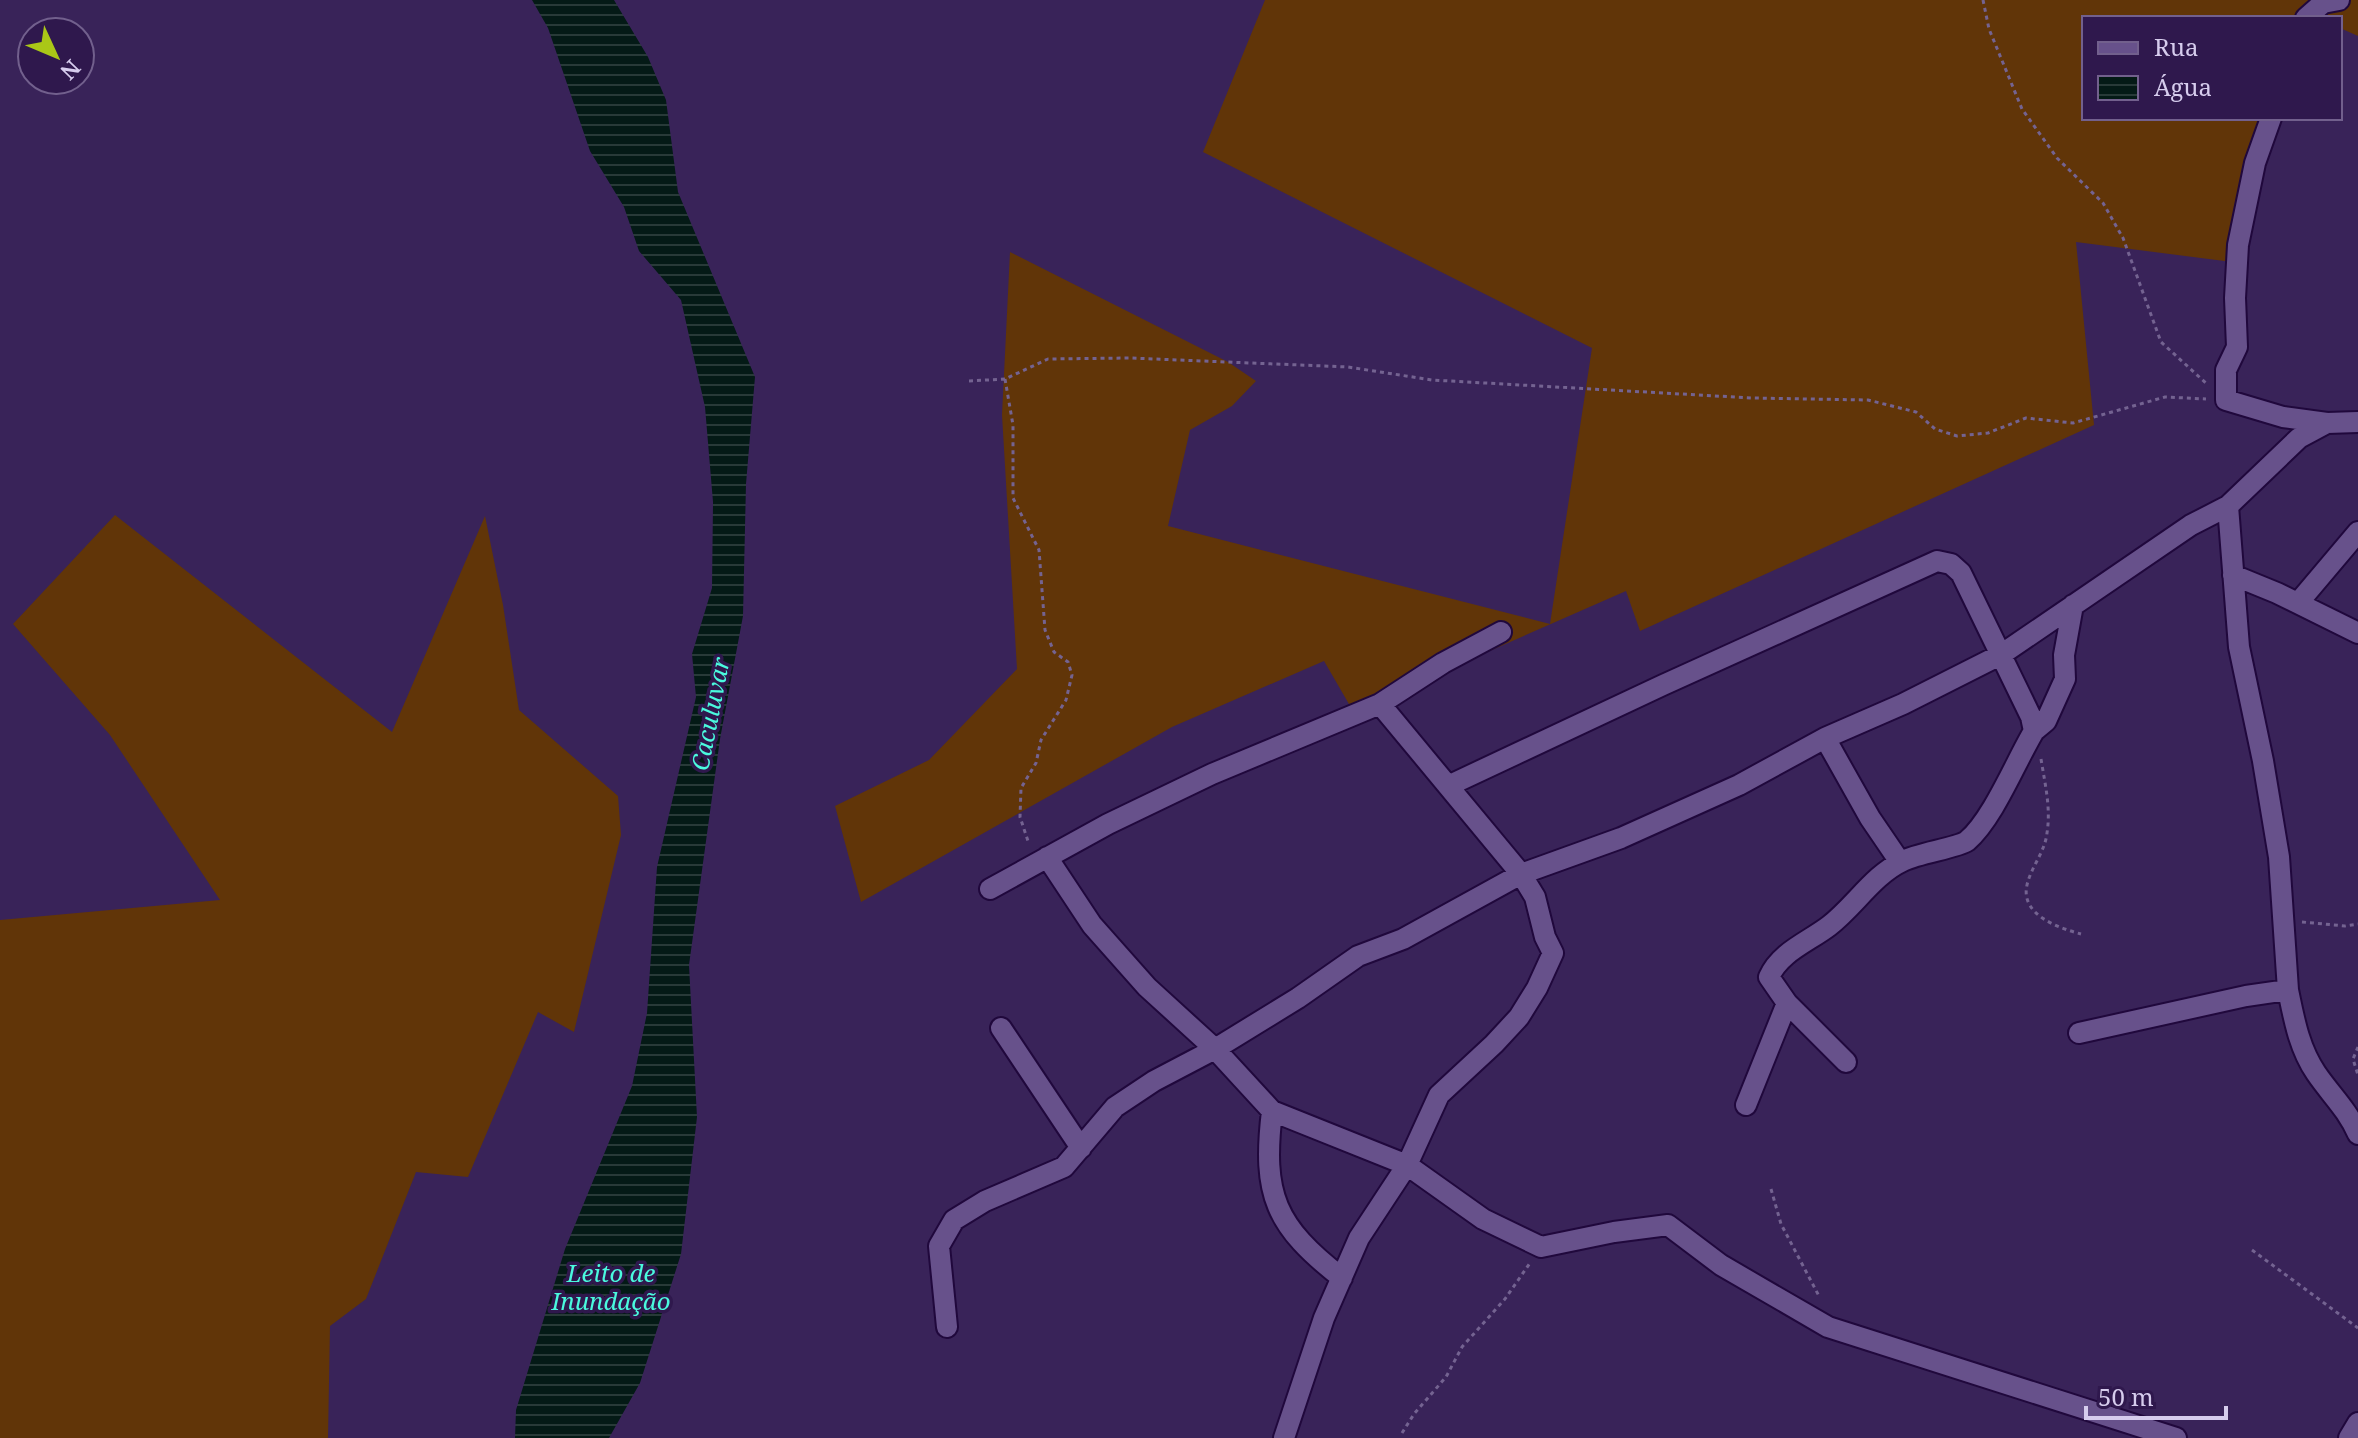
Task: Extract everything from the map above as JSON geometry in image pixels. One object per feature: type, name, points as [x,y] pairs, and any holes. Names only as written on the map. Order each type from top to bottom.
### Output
[{"type":"street","points":[[2308,16],[2323,3],[2339,0],[2358,7]]},
{"type":"street","points":[[2270,120],[2255,163],[2238,245],[2235,298],[2237,347],[2226,370],[2226,400],[2283,417],[2327,423],[2358,422]]},
{"type":"street","points":[[947,1327],[939,1246],[954,1220],[985,1201],[1064,1167],[1115,1107],[1154,1081],[1215,1049],[1298,998],[1358,956],[1403,939],[1521,874],[1621,838],[1739,785],[1825,738],[1903,704],[2002,654],[2191,525],[2228,506],[2299,438],[2327,423]]},
{"type":"street","points":[[2228,506],[2239,647],[2279,857],[2288,990],[2296,1033],[2315,1072],[2348,1113],[2358,1134]]},
{"type":"street","points":[[2298,603],[2358,532]]},
{"type":"street","points":[[1450,785],[1937,561],[1951,564],[1961,573],[2002,654],[2031,717],[2034,731]]},
{"type":"street","points":[[2233,575],[2358,633]]},
{"type":"street","points":[[1846,1062],[1787,1003],[1769,977],[1774,965],[1830,926],[1856,903],[1870,885],[1900,862],[1924,852],[1965,842],[1991,810],[2034,731],[2046,721],[2065,679],[2064,655],[2073,605]]},
{"type":"street","points":[[990,889],[1108,824],[1212,774],[1380,704],[1443,663],[1501,632]]},
{"type":"street","points":[[1284,1438],[1324,1318],[1359,1238],[1407,1165],[1439,1095],[1519,1017],[1553,953],[1545,937],[1535,897],[1521,874],[1380,704]]},
{"type":"street","points":[[1825,738],[1870,818],[1900,862]]},
{"type":"street","points":[[1043,859],[1092,925],[1147,987],[1215,1049],[1272,1111],[1407,1165],[1483,1219],[1541,1247],[1668,1225],[1721,1265],[1828,1327],[2176,1438]]},
{"type":"street","points":[[2079,1033],[2246,996],[2288,990]]},
{"type":"street","points":[[1746,1105],[1787,1003]]},
{"type":"street","points":[[1001,1028],[1081,1148]]},
{"type":"street","points":[[1272,1111],[1267,1152],[1273,1190],[1284,1223],[1316,1258],[1342,1278]]},
{"type":"street","points":[[2349,1438],[2358,1423]]},
{"type":"path","points":[[1983,0],[1989,29],[2022,109],[2057,158],[2103,203],[2123,238],[2161,342],[2226,400]]},
{"type":"path","points":[[969,381],[1005,379],[1048,359],[1130,358],[1348,367],[1432,380],[1752,398],[1868,400],[1916,412],[1935,429],[1957,436],[1988,433],[2026,418],[2073,423],[2165,397],[2226,400]]},
{"type":"path","points":[[1005,379],[1013,425],[1013,498],[1039,550],[1045,630],[1054,652],[1068,662],[1072,675],[1066,700],[1041,740],[1036,763],[1021,788],[1020,817],[1028,842],[1043,859]]},
{"type":"path","points":[[2034,731],[2049,803],[2048,825],[2047,836],[2026,888],[2033,910],[2054,927],[2081,934]]},
{"type":"path","points":[[2283,921],[2345,926],[2358,924]]},
{"type":"path","points":[[2358,1047],[2353,1059],[2358,1075]]},
{"type":"path","points":[[1771,1189],[1781,1224],[1819,1295],[1828,1327]]},
{"type":"path","points":[[1402,1433],[1446,1377],[1462,1347],[1505,1299],[1541,1247]]},
{"type":"path","points":[[2252,1250],[2358,1328]]},
{"type":"shaded area","points":[[1265,0],[2358,0],[2358,36],[2342,29],[2342,16],[2082,16],[2082,120],[2276,120],[2240,263],[2076,242],[2094,425],[1640,631],[1626,591],[1353,711],[1324,661],[1172,727],[861,902],[835,806],[929,760],[1017,669],[1002,415],[1010,252],[1228,362],[1256,381],[1232,406],[1190,430],[1168,526],[1550,624],[1592,348],[1203,152]]},
{"type":"shaded area","points":[[115,515],[392,732],[485,516],[519,710],[618,796],[621,835],[574,1032],[538,1012],[468,1177],[416,1172],[366,1299],[330,1326],[328,1438],[0,1438],[0,920],[220,900],[110,735],[13,624]]},
{"type":"water","name":"Leito de Inundação","points":[[532,0],[614,0],[648,57],[666,100],[678,192],[755,377],[746,484],[743,616],[720,739],[689,965],[697,1117],[681,1254],[640,1383],[609,1438],[515,1438],[516,1410],[565,1249],[632,1086],[647,1013],[657,867],[696,697],[692,654],[712,588],[713,502],[705,407],[681,300],[639,251],[624,207],[590,151],[548,28]]},
{"type":"water label","name":"Caculuvar","points":[[711,714]]}]
